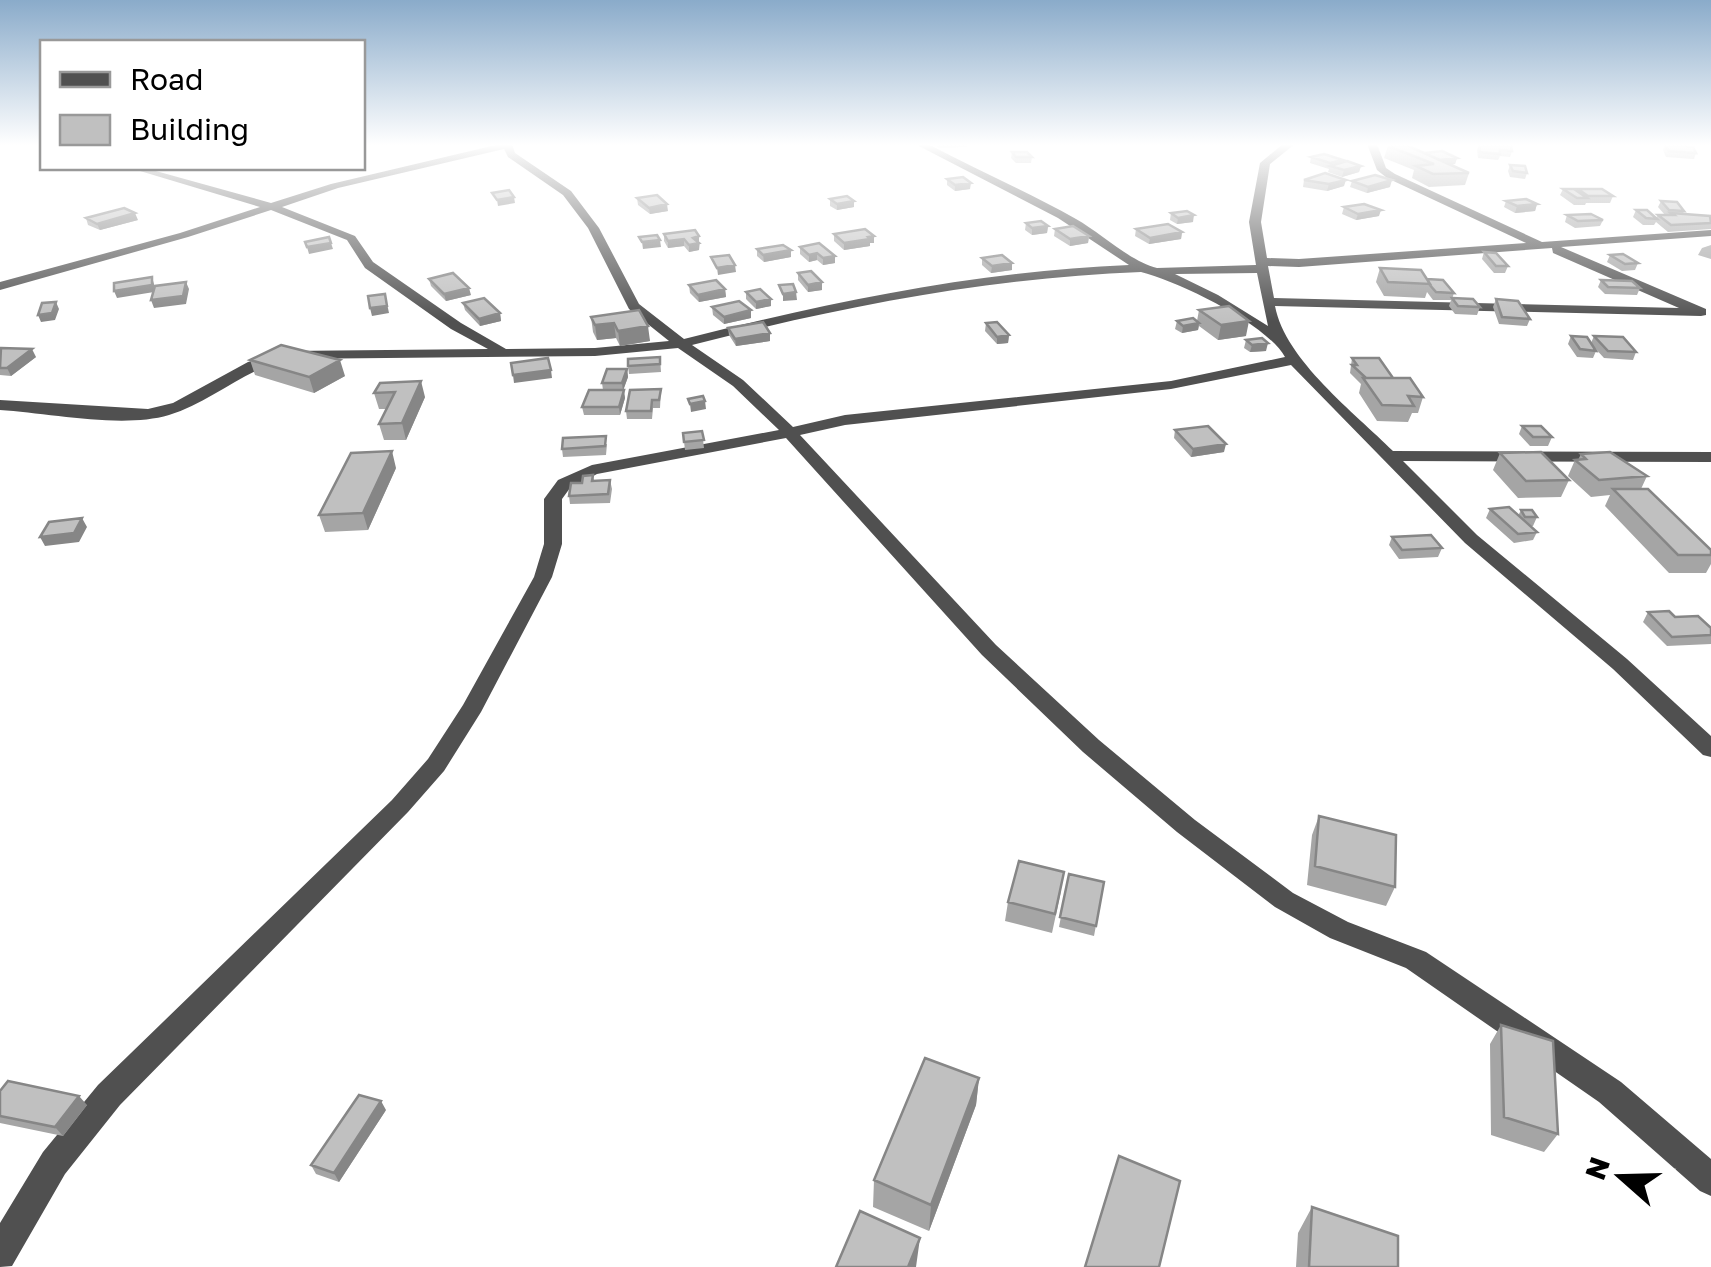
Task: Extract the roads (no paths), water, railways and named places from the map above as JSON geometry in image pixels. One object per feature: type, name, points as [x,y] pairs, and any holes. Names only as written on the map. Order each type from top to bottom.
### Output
[{"type":"street","points":[[262,203],[352,238],[369,264],[381,274],[456,326],[505,352]]},
{"type":"street","points":[[0,286],[281,203]]},
{"type":"street","points":[[575,203],[593,228],[634,306],[738,383],[790,432],[989,650],[1091,746],[1186,826],[1284,900],[1339,930],[1416,960],[1610,1092],[1711,1180]]},
{"type":"street","points":[[1036,203],[1142,268]]},
{"type":"street","points":[[1257,203],[1255,222],[1271,319],[1294,360],[1470,539],[1620,664],[1711,749]]},
{"type":"street","points":[[1450,203],[1706,315]]},
{"type":"street","points":[[1158,272],[1711,233]]},
{"type":"street","points":[[0,405],[156,414],[266,358],[376,351],[595,352],[681,344],[792,315],[882,299],[1018,278],[1142,268],[1219,302],[1280,340]]},
{"type":"street","points":[[1270,302],[1706,315]]},
{"type":"street","points":[[0,1254],[54,1163],[109,1094],[400,806],[436,765],[543,577],[553,544],[552,499],[564,484],[592,470],[790,432],[946,406],[1204,381],[1294,360]]},
{"type":"street","points":[[1386,456],[1711,457]]}]
